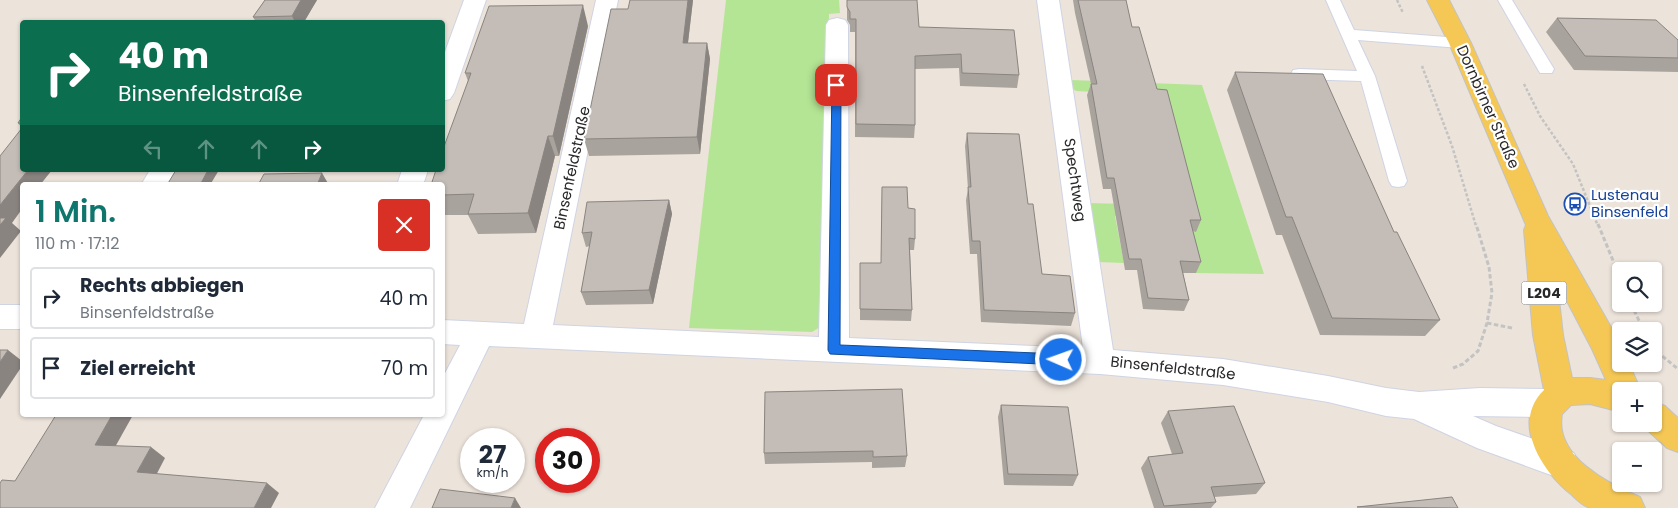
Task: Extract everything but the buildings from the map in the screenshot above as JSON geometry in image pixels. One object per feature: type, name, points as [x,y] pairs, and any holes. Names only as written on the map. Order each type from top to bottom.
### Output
[{"type":"main road","name":"Dornbirner Straße","points":[[1438,0],[1460,43],[1529,198],[1535,216],[1605,345],[1622,382]]},
{"type":"main road","name":"Dornbirner Straße","points":[[1535,216],[1555,399],[1544,420],[1548,440],[1562,464],[1600,501],[1628,508]]},
{"type":"main road","points":[[1555,399],[1579,390],[1604,392],[1612,395]]},
{"type":"main road","points":[[1662,423],[1678,438]]},
{"type":"street","points":[[445,85],[476,0]]},
{"type":"street","name":"Binsenfeldstraße","points":[[536,337],[607,0]]},
{"type":"street","name":"Spechtweg","points":[[1048,0],[1100,361]]},
{"type":"street","points":[[834,350],[837,25]]},
{"type":"street","points":[[0,316],[20,317]]},
{"type":"street","name":"Binsenfeldstraße","points":[[445,332],[1100,361],[1223,372],[1328,389],[1386,402],[1419,406],[1555,399]]},
{"type":"street","points":[[445,404],[479,334]]},
{"type":"street","name":"Binsenfeldstraße","points":[[1419,406],[1488,438],[1562,464]]},
{"type":"street","points":[[392,508],[439,417]]},
{"type":"lane","points":[[1333,0],[1367,76],[1398,181]]},
{"type":"lane","points":[[1505,0],[1546,69]]},
{"type":"lane","points":[[1348,34],[1460,43]]},
{"type":"lane","points":[[1287,74],[1367,76]]},
{"type":"path","points":[[1397,0],[1452,146],[1489,267],[1492,293],[1487,323],[1478,351],[1463,364]]},
{"type":"path","points":[[1520,76],[1540,116],[1573,164],[1614,262]]},
{"type":"path","points":[[1662,356],[1678,369]]},
{"type":"green space","points":[[726,0],[839,0],[840,13],[829,14],[823,318],[820,327],[812,332],[689,328]]},
{"type":"green space","points":[[1071,80],[1202,85],[1264,274],[1196,273],[1182,218],[1115,216],[1124,263],[1099,262],[1088,203],[1125,204],[1116,93],[1076,91],[1072,88]]},
{"type":"place","name":"Lustenau Binsenfeld","points":[[1575,204]]},
{"type":"route","points":[[836,85],[834,350],[1061,360]]}]
